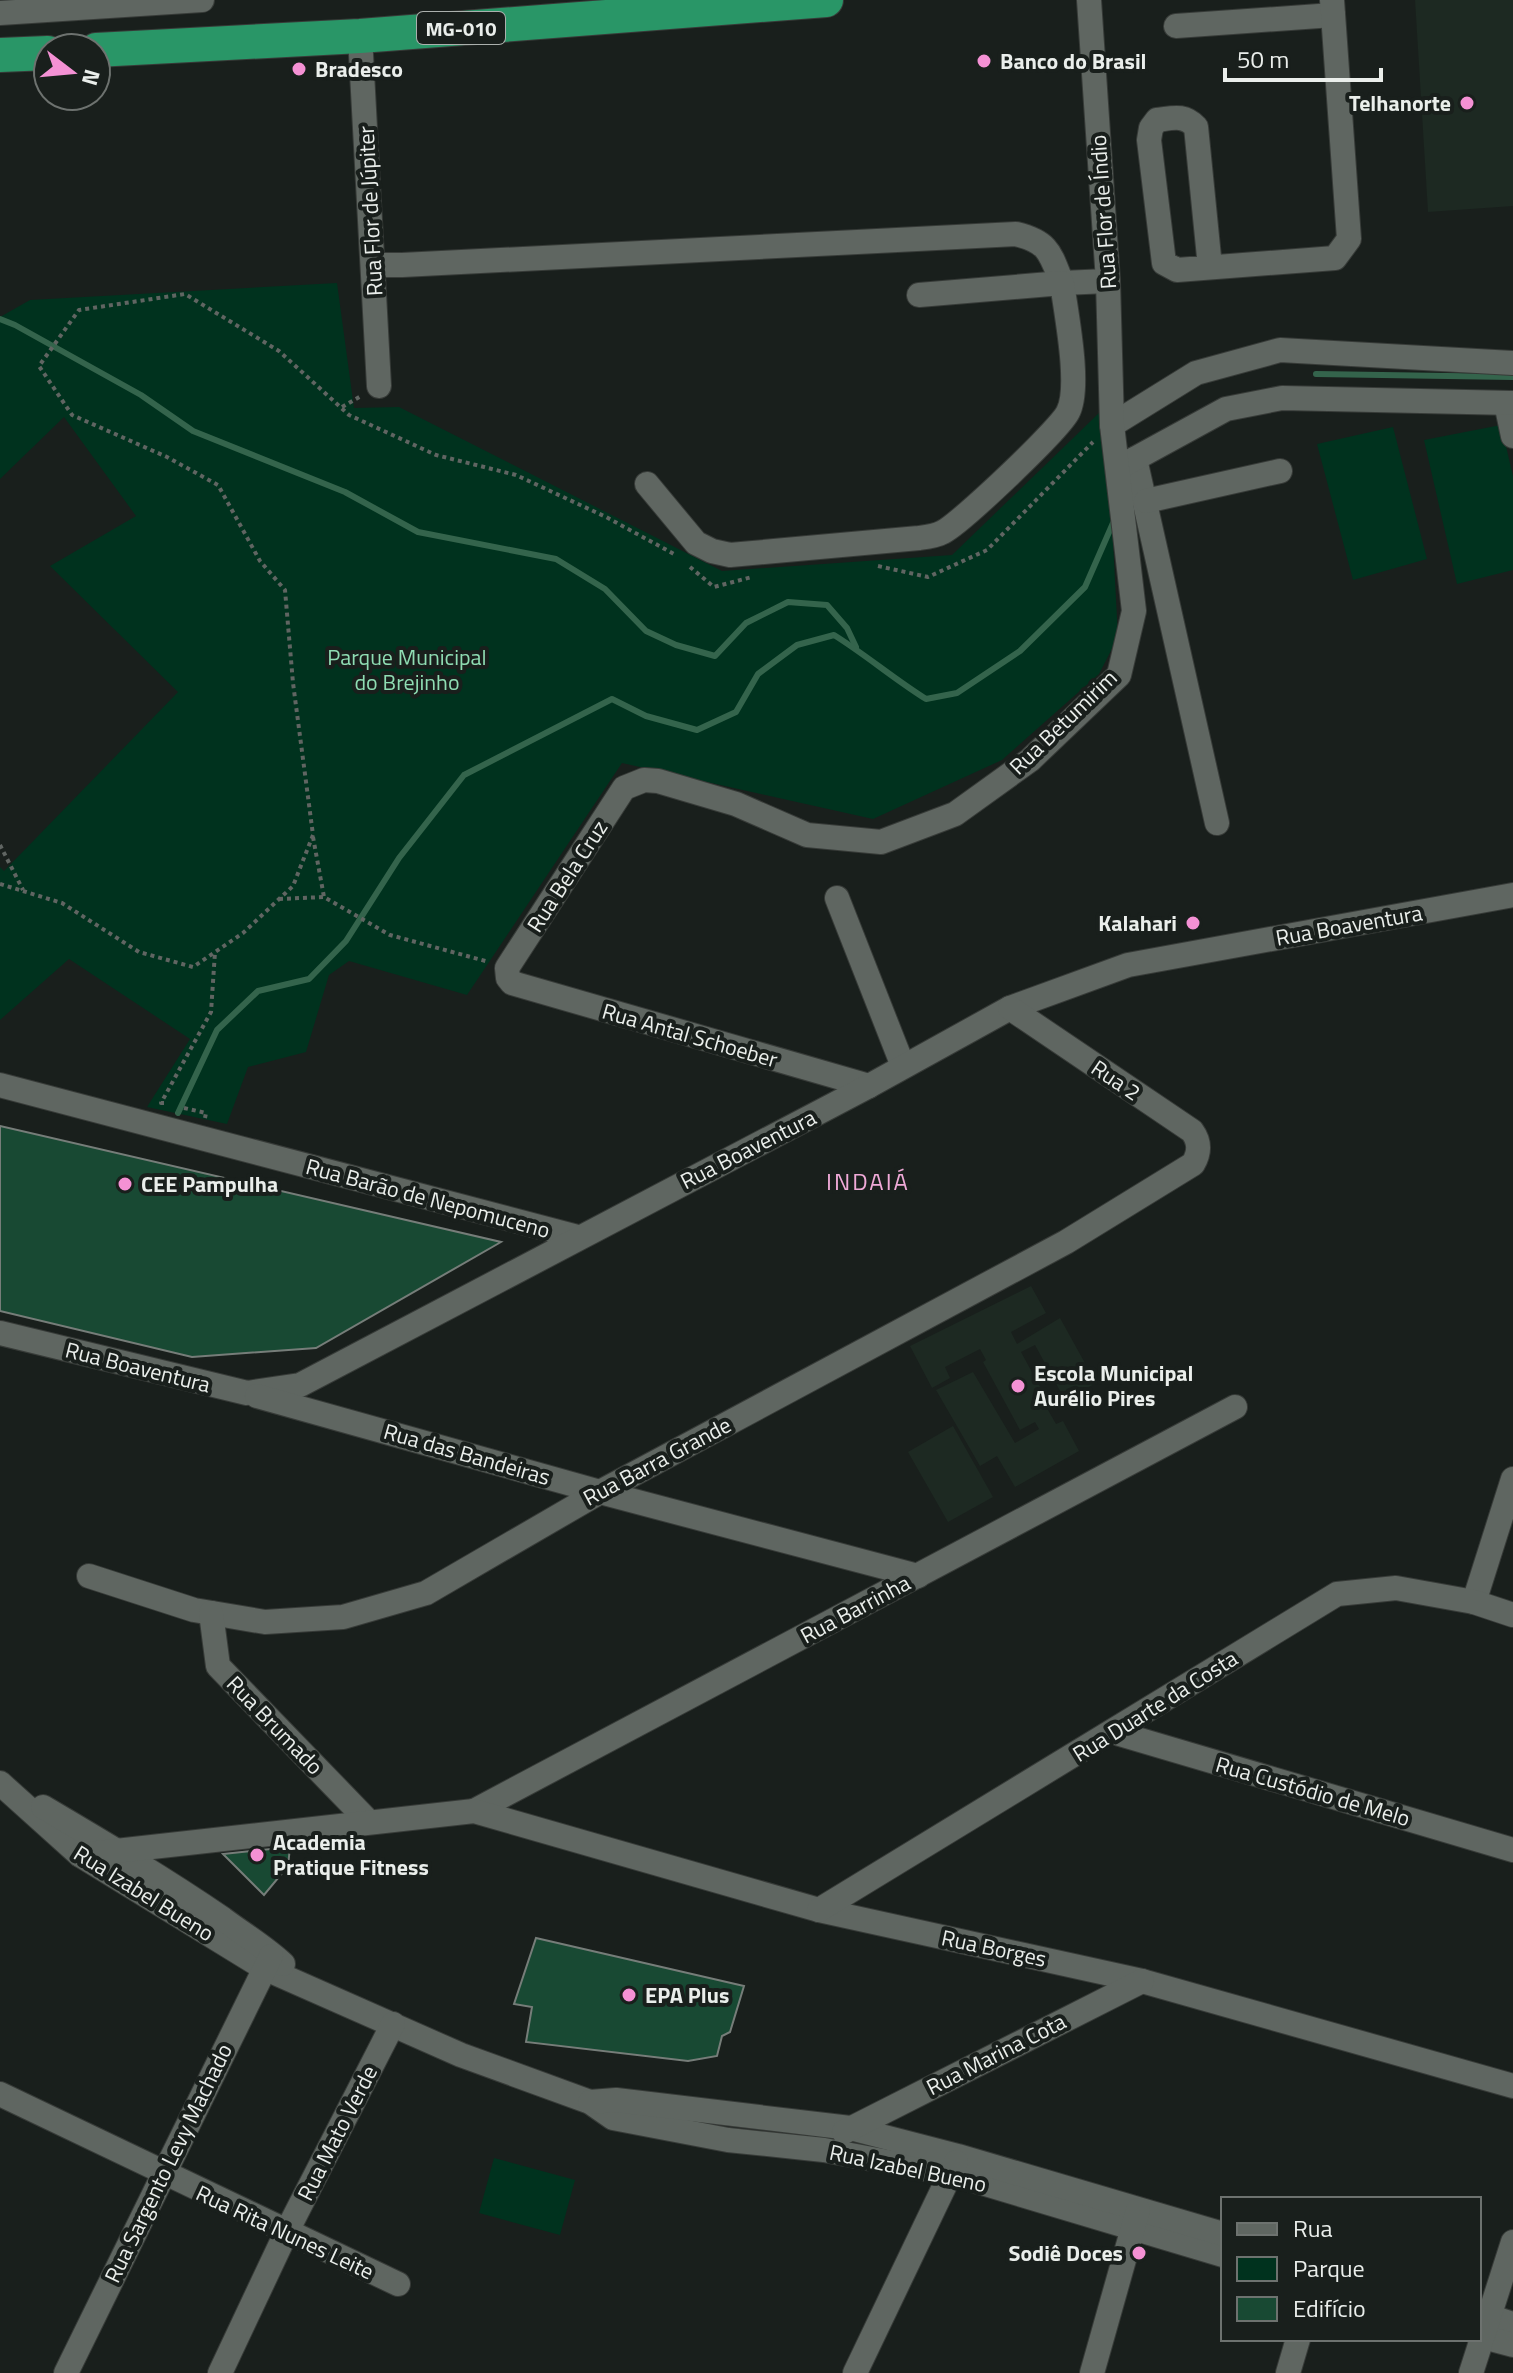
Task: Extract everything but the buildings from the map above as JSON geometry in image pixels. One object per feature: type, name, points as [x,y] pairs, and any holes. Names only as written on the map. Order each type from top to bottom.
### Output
[{"type":"highway","name":"MG-010","points":[[112,49],[360,36],[826,0]]},
{"type":"highway","points":[[0,55],[32,54]]},
{"type":"street","points":[[0,13],[202,0]]},
{"type":"street","name":"Rua Flor de Índio","points":[[1089,0],[1108,281],[1112,425]]},
{"type":"street","points":[[1176,26],[1333,8],[1349,239],[1335,258],[1177,270],[1164,263],[1149,140],[1151,128],[1157,120],[1180,117],[1188,119],[1196,127],[1210,267]]},
{"type":"street","name":"Rua Flor de Júpiter","points":[[360,36],[379,386]]},
{"type":"street","points":[[373,265],[1016,234],[1034,238],[1048,248],[1062,283],[1073,367],[1069,411],[1054,430],[962,518],[942,533],[919,538],[730,555],[696,543],[647,484]]},
{"type":"street","points":[[919,295],[1108,281]]},
{"type":"street","points":[[1112,425],[1196,373],[1280,350],[1513,363]]},
{"type":"street","points":[[1217,823],[1146,501],[1131,467],[1226,409],[1282,398],[1510,403],[1513,436]]},
{"type":"street","name":"Rua Betumirim","points":[[644,780],[658,781],[736,804],[807,835],[881,842],[955,814],[1030,760],[1119,675],[1134,611],[1131,467],[1112,425]]},
{"type":"street","points":[[1146,501],[1280,471]]},
{"type":"street","name":"Rua Bela Cruz","points":[[509,976],[624,788],[644,780]]},
{"type":"street","name":"Rua Boaventura","points":[[0,1333],[247,1393],[300,1385],[869,1086],[1010,1008],[1128,965],[1513,895]]},
{"type":"street","points":[[837,898],[903,1066]]},
{"type":"street","name":"Rua Antal Schoeber","points":[[509,976],[869,1086]]},
{"type":"street","name":"Rua 2","points":[[1010,1008],[1192,1131],[1199,1146],[1193,1164]]},
{"type":"street","name":"Rua Barão de Nepomuceno","points":[[0,1085],[578,1237]]},
{"type":"street","name":"Rua Barra Grande","points":[[89,1576],[139,1594],[211,1613],[265,1622],[343,1617],[426,1593],[600,1492],[1066,1242],[1193,1164]]},
{"type":"street","name":"Rua das Bandeiras","points":[[247,1393],[600,1492],[918,1576]]},
{"type":"street","name":"Rua Barrinha","points":[[474,1811],[1235,1407]]},
{"type":"street","points":[[1474,1602],[1513,1479]]},
{"type":"street","name":"Rua Duarte da Costa","points":[[819,1910],[1337,1594],[1396,1588],[1474,1602],[1513,1615]]},
{"type":"street","name":"Rua Brumado","points":[[211,1613],[218,1666],[369,1822]]},
{"type":"street","name":"Rua Custódio de Melo","points":[[1113,1732],[1513,1850]]},
{"type":"street","name":"Rua Izabel Bueno","points":[[0,1783],[118,1851],[301,1983],[461,2055],[590,2102],[613,2118],[728,2140],[955,2165],[1136,2217],[1221,2234]]},
{"type":"street","name":"Rua Izabel Bueno","points":[[0,1783],[80,1855],[268,1961]]},
{"type":"street","points":[[80,1855],[474,1811]]},
{"type":"street","name":"Rua Borges","points":[[474,1811],[819,1910],[1142,1981],[1513,2086]]},
{"type":"street","name":"Rua Sargento Levy Machado","points":[[66,2373],[268,1961]]},
{"type":"street","name":"Rua Marina Cota","points":[[728,2140],[746,2134],[796,2141],[824,2140],[850,2128],[879,2125],[1142,1981]]},
{"type":"street","name":"Rua Mato Verde","points":[[220,2373],[286,2233],[393,2024]]},
{"type":"street","name":"Rua Rita Nunes Leite","points":[[0,2094],[398,2284]]},
{"type":"street","name":"Rua Izabel Bueno","points":[[590,2102],[616,2100],[850,2128]]},
{"type":"street","name":"Rua Izabel Bueno","points":[[879,2125],[955,2165]]},
{"type":"street","points":[[855,2373],[955,2165]]},
{"type":"street","points":[[1092,2373],[1136,2217]]},
{"type":"street","name":"Rua Izabel Bueno","points":[[1136,2217],[1221,2254]]},
{"type":"street","points":[[1482,2326],[1513,2242]]},
{"type":"street","points":[[1482,2326],[1513,2324]]},
{"type":"street","points":[[1482,2326],[1513,2345]]},
{"type":"street","points":[[1288,2373],[1297,2341]]},
{"type":"street","points":[[1471,2373],[1478,2341]]},
{"type":"path","points":[[324,897],[293,683],[285,590],[260,561],[218,485],[167,457],[72,415],[39,366],[79,310],[185,294],[279,351],[349,415],[436,455],[516,475],[606,517],[675,554]]},
{"type":"path","points":[[875,565],[928,577],[987,550],[1112,425]]},
{"type":"path","points":[[685,563],[714,587],[757,576]]},
{"type":"path","points":[[0,884],[62,903],[139,952],[193,967],[243,933],[293,886],[313,835]]},
{"type":"path","points":[[0,845],[23,890]]},
{"type":"path","points":[[279,899],[324,897],[390,935],[509,976]]},
{"type":"path","points":[[167,1104],[161,1103],[211,1012],[215,952]]},
{"type":"shaded area","name":"Telhanorte","points":[[1415,0],[1513,0],[1513,206],[1428,212]]},
{"type":"shaded area","name":"Escola Municipal Aurélio Pires","points":[[1031,1286],[1046,1313],[1011,1332],[1017,1344],[1060,1318],[1096,1383],[1065,1400],[1035,1345],[1021,1352],[1051,1407],[1048,1410],[1056,1424],[1063,1421],[1079,1451],[1015,1487],[997,1456],[980,1466],[936,1390],[973,1372],[1015,1443],[1039,1429],[1035,1422],[1020,1430],[983,1362],[986,1360],[980,1349],[945,1367],[950,1378],[932,1388],[910,1346]]},
{"type":"shaded area","points":[[953,1426],[993,1497],[948,1522],[908,1452]]},
{"type":"green space","name":"Parque Municipal do Brejinho","points":[[337,283],[354,408],[399,407],[722,571],[952,555],[1100,412],[1110,485],[1118,637],[1099,674],[1002,760],[873,819],[622,763],[467,995],[349,961],[329,975],[306,1052],[248,1067],[227,1124],[147,1107],[190,1039],[69,959],[0,1020],[0,867],[4,871],[178,692],[50,566],[136,516],[64,417],[0,479],[0,317],[30,300]]},
{"type":"green space","points":[[1501,425],[1513,476],[1513,570],[1457,584],[1424,440]]},
{"type":"green space","points":[[1393,427],[1427,559],[1353,580],[1317,444]]},
{"type":"green space","points":[[494,2158],[575,2180],[560,2235],[479,2213]]},
{"type":"waterway","points":[[0,319],[141,395],[193,431],[345,492],[418,532],[556,559],[605,589],[646,631],[676,645],[715,656],[746,623],[788,602],[827,605],[847,628],[856,647]]},
{"type":"waterway","points":[[1316,374],[1513,377]]},
{"type":"waterway","points":[[178,1113],[217,1030],[258,991],[309,979],[346,941],[399,858],[464,775],[612,699],[646,716],[697,730],[736,712],[758,674],[797,645],[834,635],[926,699],[957,693],[1020,651],[1085,587],[1113,523]]},
{"type":"place","name":"Banco do Brasil","points":[[984,61]]},
{"type":"place","name":"Bradesco","points":[[299,69]]},
{"type":"place","name":"Telhanorte","points":[[1467,103]]},
{"type":"place","name":"Kalahari","points":[[1193,923]]},
{"type":"place","name":"CEE Pampulha","points":[[125,1184]]},
{"type":"place","name":"Escola Municipal Aurélio Pires","points":[[1018,1386]]},
{"type":"place","name":"Academia Pratique Fitness","points":[[257,1855]]},
{"type":"place","name":"EPA Plus","points":[[629,1995]]},
{"type":"place","name":"Sodiê Doces","points":[[1139,2253]]},
{"type":"district","name":"INDAIÁ","points":[[868,1181]]}]
